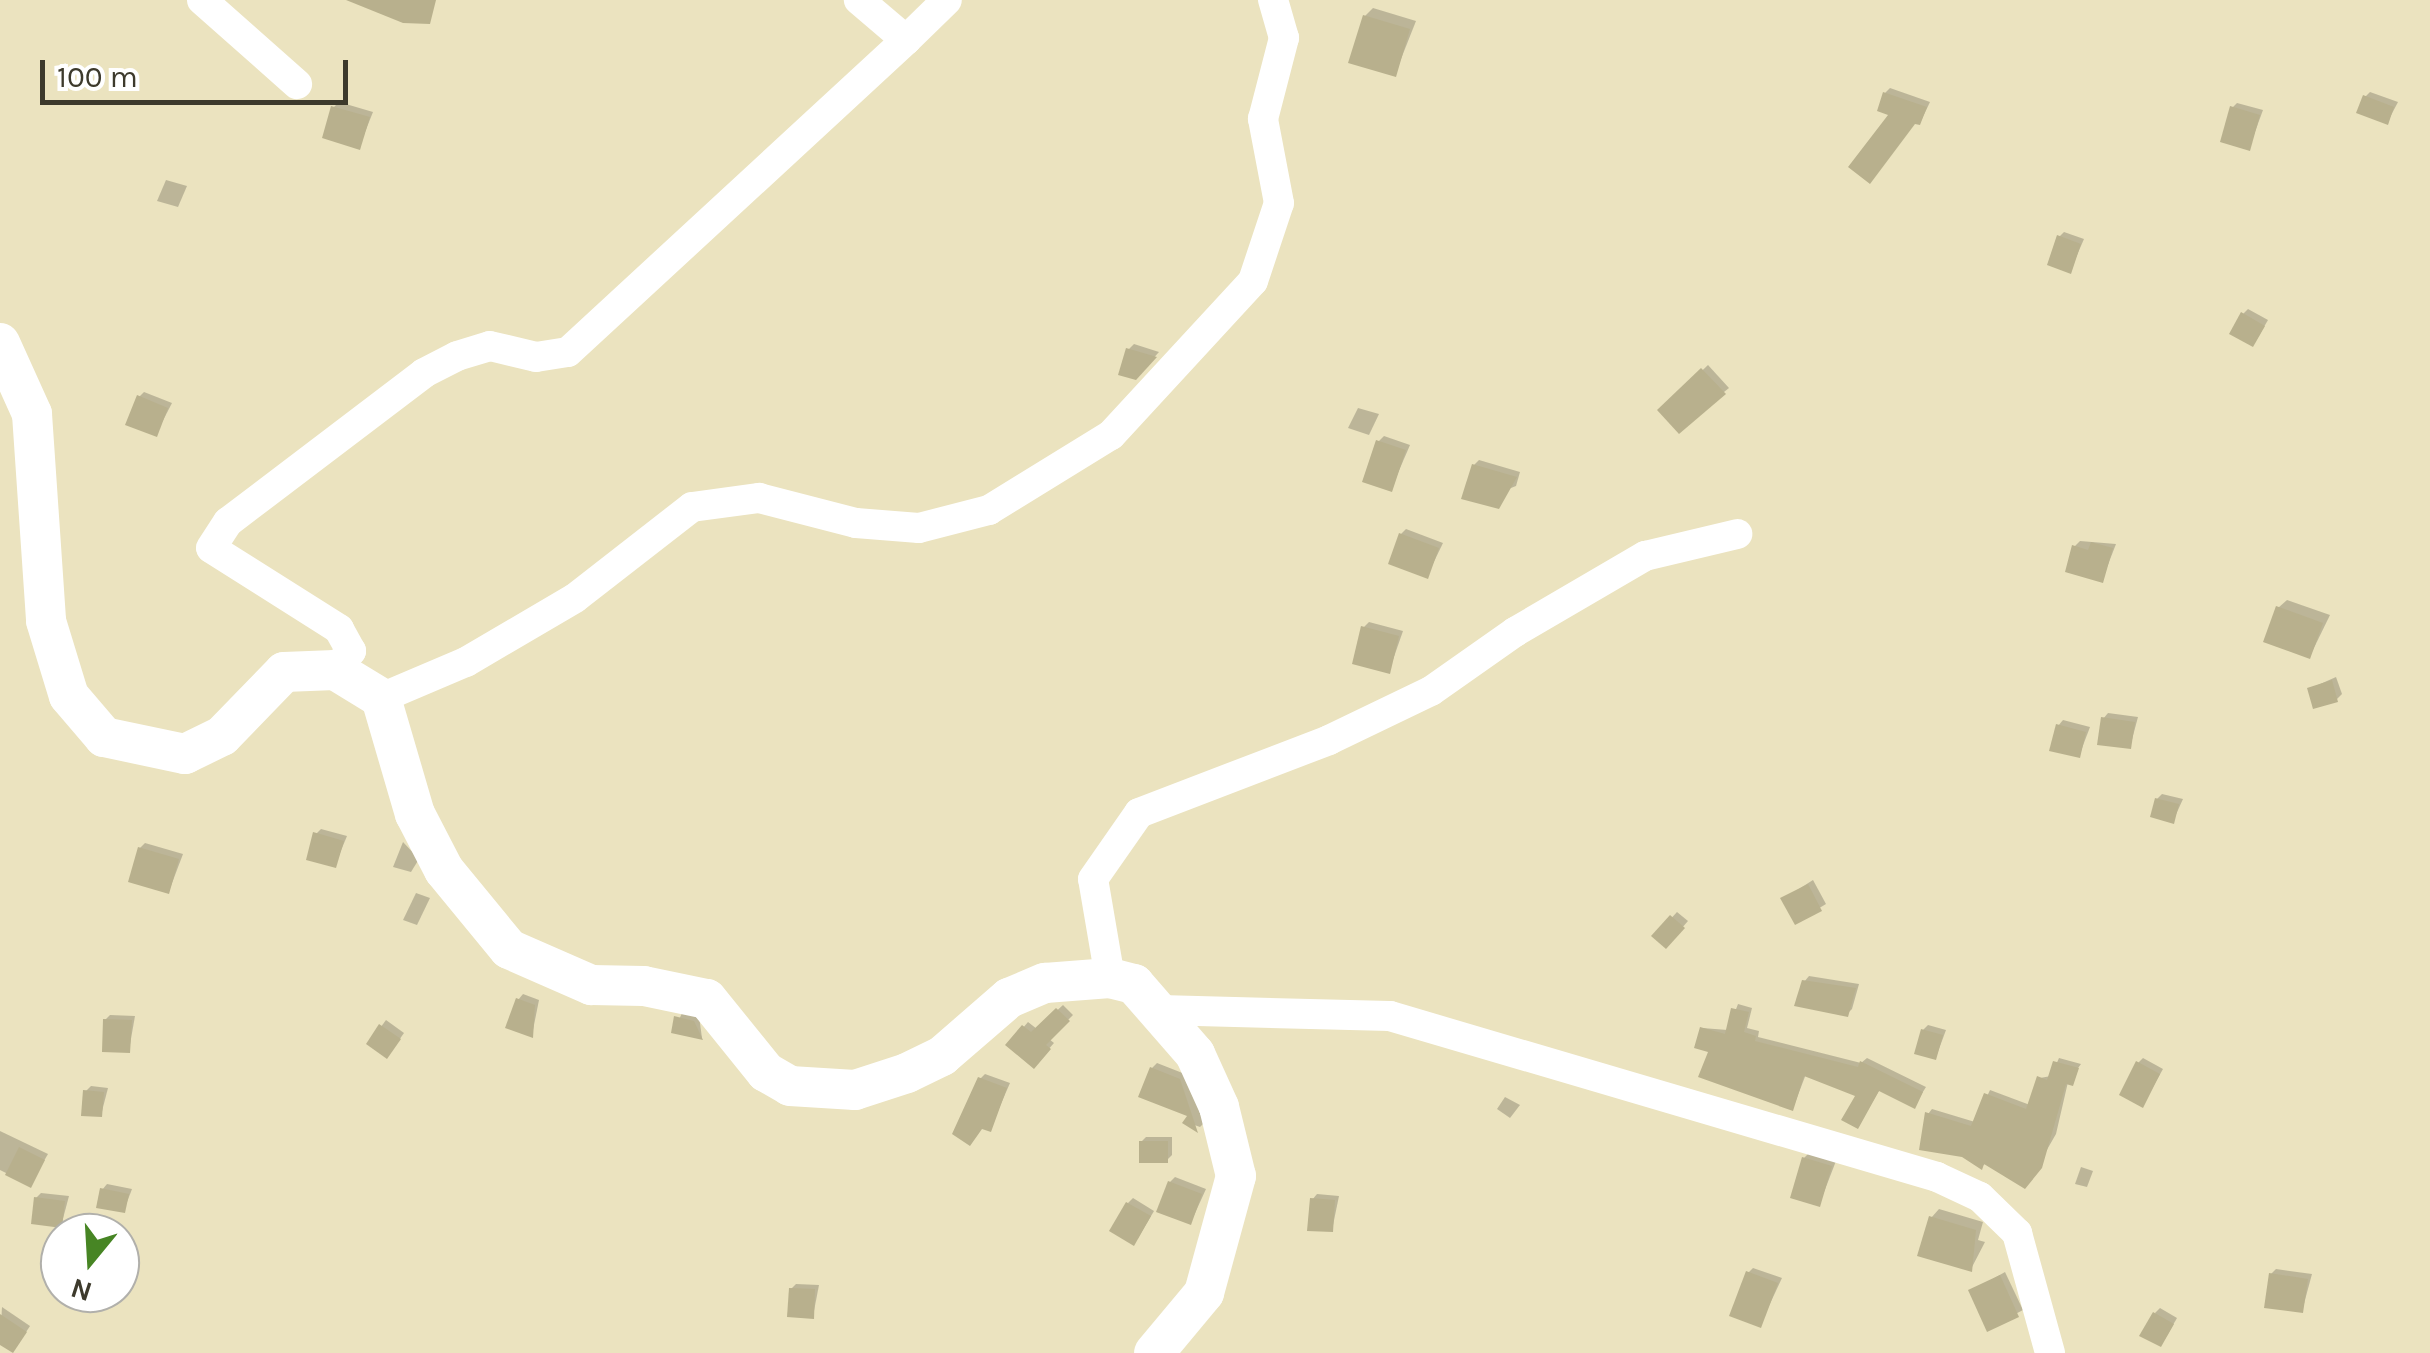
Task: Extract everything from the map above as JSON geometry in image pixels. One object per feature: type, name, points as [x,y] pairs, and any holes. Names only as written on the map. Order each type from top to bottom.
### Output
[{"type":"main road","points":[[0,343],[32,414],[46,621],[69,696],[104,737],[186,754],[222,736],[284,672],[335,670],[381,698],[415,814],[437,856],[509,949],[591,986],[644,986],[707,999],[766,1072],[790,1086],[855,1090],[908,1073],[942,1056],[1009,998],[1044,983],[1110,978],[1134,984],[1195,1054],[1211,1090],[1236,1176],[1204,1294],[1154,1353]]},
{"type":"street","points":[[202,0],[297,84]]},
{"type":"street","points":[[859,0],[906,40]]},
{"type":"street","points":[[335,670],[351,650],[338,629],[211,548],[228,522],[424,372],[456,356],[490,346],[536,357],[568,352],[947,0]]},
{"type":"street","points":[[381,698],[466,662],[575,598],[692,507],[758,498],[856,522],[919,528],[989,510],[1111,435],[1254,281],[1279,203],[1263,119],[1284,38],[1273,0]]},
{"type":"street","points":[[1110,978],[1093,879],[1139,813],[1329,740],[1431,691],[1515,632],[1645,556],[1737,534]]},
{"type":"street","points":[[1160,1010],[1390,1016],[1937,1178],[1980,1196],[2017,1233],[2050,1353]]},
{"type":"building","points":[[346,0],[436,0],[430,24],[403,23]]},
{"type":"building","points":[[1363,15],[1410,29],[1396,77],[1348,63]]},
{"type":"building","points":[[1883,92],[1927,107],[1920,125],[1915,124],[1870,184],[1848,167],[1888,115],[1877,111]]},
{"type":"building","points":[[2363,95],[2394,107],[2388,125],[2356,113]]},
{"type":"building","points":[[331,106],[370,117],[360,150],[322,138]]},
{"type":"building","points":[[2230,106],[2260,115],[2250,151],[2220,142]]},
{"type":"building","points":[[2057,235],[2081,244],[2071,274],[2047,265]]},
{"type":"building","points":[[2241,312],[2265,326],[2253,347],[2229,334]]},
{"type":"building","points":[[1126,348],[1157,357],[1136,380],[1118,375]]},
{"type":"building","points":[[1701,368],[1726,394],[1679,434],[1657,410]]},
{"type":"building","points":[[137,395],[168,408],[157,437],[125,425]]},
{"type":"building","points":[[1376,440],[1406,450],[1392,492],[1362,482]]},
{"type":"building","points":[[1472,464],[1517,477],[1499,509],[1461,499]]},
{"type":"building","points":[[1399,533],[1439,548],[1428,579],[1388,564]]},
{"type":"building","points":[[2091,542],[2113,548],[2103,583],[2065,572],[2072,545],[2088,550]]},
{"type":"building","points":[[2276,606],[2323,623],[2310,659],[2263,642]]},
{"type":"building","points":[[1361,626],[1399,636],[1390,674],[1352,664]]},
{"type":"building","points":[[2332,680],[2338,702],[2313,709],[2307,688]]},
{"type":"building","points":[[2101,717],[2135,722],[2131,749],[2097,745]]},
{"type":"building","points":[[2056,724],[2086,732],[2080,758],[2049,751]]},
{"type":"building","points":[[2155,798],[2179,804],[2174,824],[2150,817]]},
{"type":"building","points":[[313,832],[344,841],[336,868],[306,860]]},
{"type":"building","points":[[138,847],[179,859],[169,894],[128,882]]},
{"type":"building","points":[[1808,884],[1822,911],[1795,925],[1780,898]]},
{"type":"building","points":[[1670,915],[1685,928],[1666,949],[1651,936]]},
{"type":"building","points":[[1802,980],[1856,988],[1848,1017],[1794,1006]]},
{"type":"building","points":[[516,998],[535,1005],[533,1038],[505,1028]]},
{"type":"building","points":[[1056,1008],[1070,1021],[1046,1045],[1051,1049],[1034,1069],[1005,1045],[1022,1025],[1031,1032]]},
{"type":"building","points":[[1731,1008],[1749,1012],[1744,1032],[1756,1036],[1755,1041],[1858,1067],[1860,1061],[1923,1092],[1915,1109],[1879,1091],[1858,1129],[1841,1120],[1855,1096],[1804,1076],[1793,1111],[1698,1077],[1708,1052],[1694,1048],[1700,1027],[1725,1034]]},
{"type":"building","points":[[674,1016],[694,1021],[703,1040],[671,1033]]},
{"type":"building","points":[[103,1019],[132,1020],[130,1053],[102,1052]]},
{"type":"building","points":[[379,1024],[401,1039],[387,1059],[366,1044]]},
{"type":"building","points":[[1921,1029],[1943,1035],[1936,1060],[1914,1054]]},
{"type":"building","points":[[2053,1061],[2079,1068],[2073,1086],[2066,1084],[2042,1168],[2025,1189],[1984,1164],[1982,1170],[1962,1157],[1919,1150],[1925,1112],[1971,1126],[1984,1093],[2026,1109],[2037,1076],[2047,1080]]},
{"type":"building","points":[[2136,1061],[2160,1074],[2143,1108],[2119,1095]]},
{"type":"building","points":[[1150,1067],[1180,1079],[1198,1133],[1182,1123],[1187,1116],[1138,1097]]},
{"type":"building","points":[[978,1077],[1007,1088],[991,1132],[982,1129],[970,1146],[952,1134]]},
{"type":"building","points":[[83,1090],[104,1092],[102,1117],[81,1116]]},
{"type":"building","points":[[1139,1141],[1168,1141],[1168,1163],[1139,1163]]},
{"type":"building","points":[[19,1147],[45,1160],[31,1188],[5,1175]]},
{"type":"building","points":[[1802,1157],[1832,1166],[1820,1207],[1790,1198]]},
{"type":"building","points":[[1168,1181],[1202,1194],[1191,1225],[1156,1212]]},
{"type":"building","points":[[100,1188],[129,1194],[125,1213],[96,1208]]},
{"type":"building","points":[[34,1197],[65,1201],[64,1213],[40,1213],[40,1225],[31,1224]]},
{"type":"building","points":[[1310,1198],[1335,1200],[1333,1232],[1307,1231]]},
{"type":"building","points":[[1126,1202],[1151,1216],[1134,1246],[1109,1231]]},
{"type":"building","points":[[1929,1216],[1976,1230],[1972,1272],[1917,1256]]},
{"type":"building","points":[[1746,1271],[1778,1283],[1761,1328],[1729,1316]]},
{"type":"building","points":[[2269,1273],[2308,1279],[2303,1313],[2264,1308]]},
{"type":"building","points":[[2000,1275],[2019,1317],[1987,1332],[1968,1290]]},
{"type":"building","points":[[789,1288],[815,1289],[814,1319],[787,1317]]},
{"type":"building","points":[[2153,1312],[2174,1324],[2161,1347],[2139,1336]]},
{"type":"building","points":[[0,1314],[27,1332],[13,1353],[0,1345]]}]
